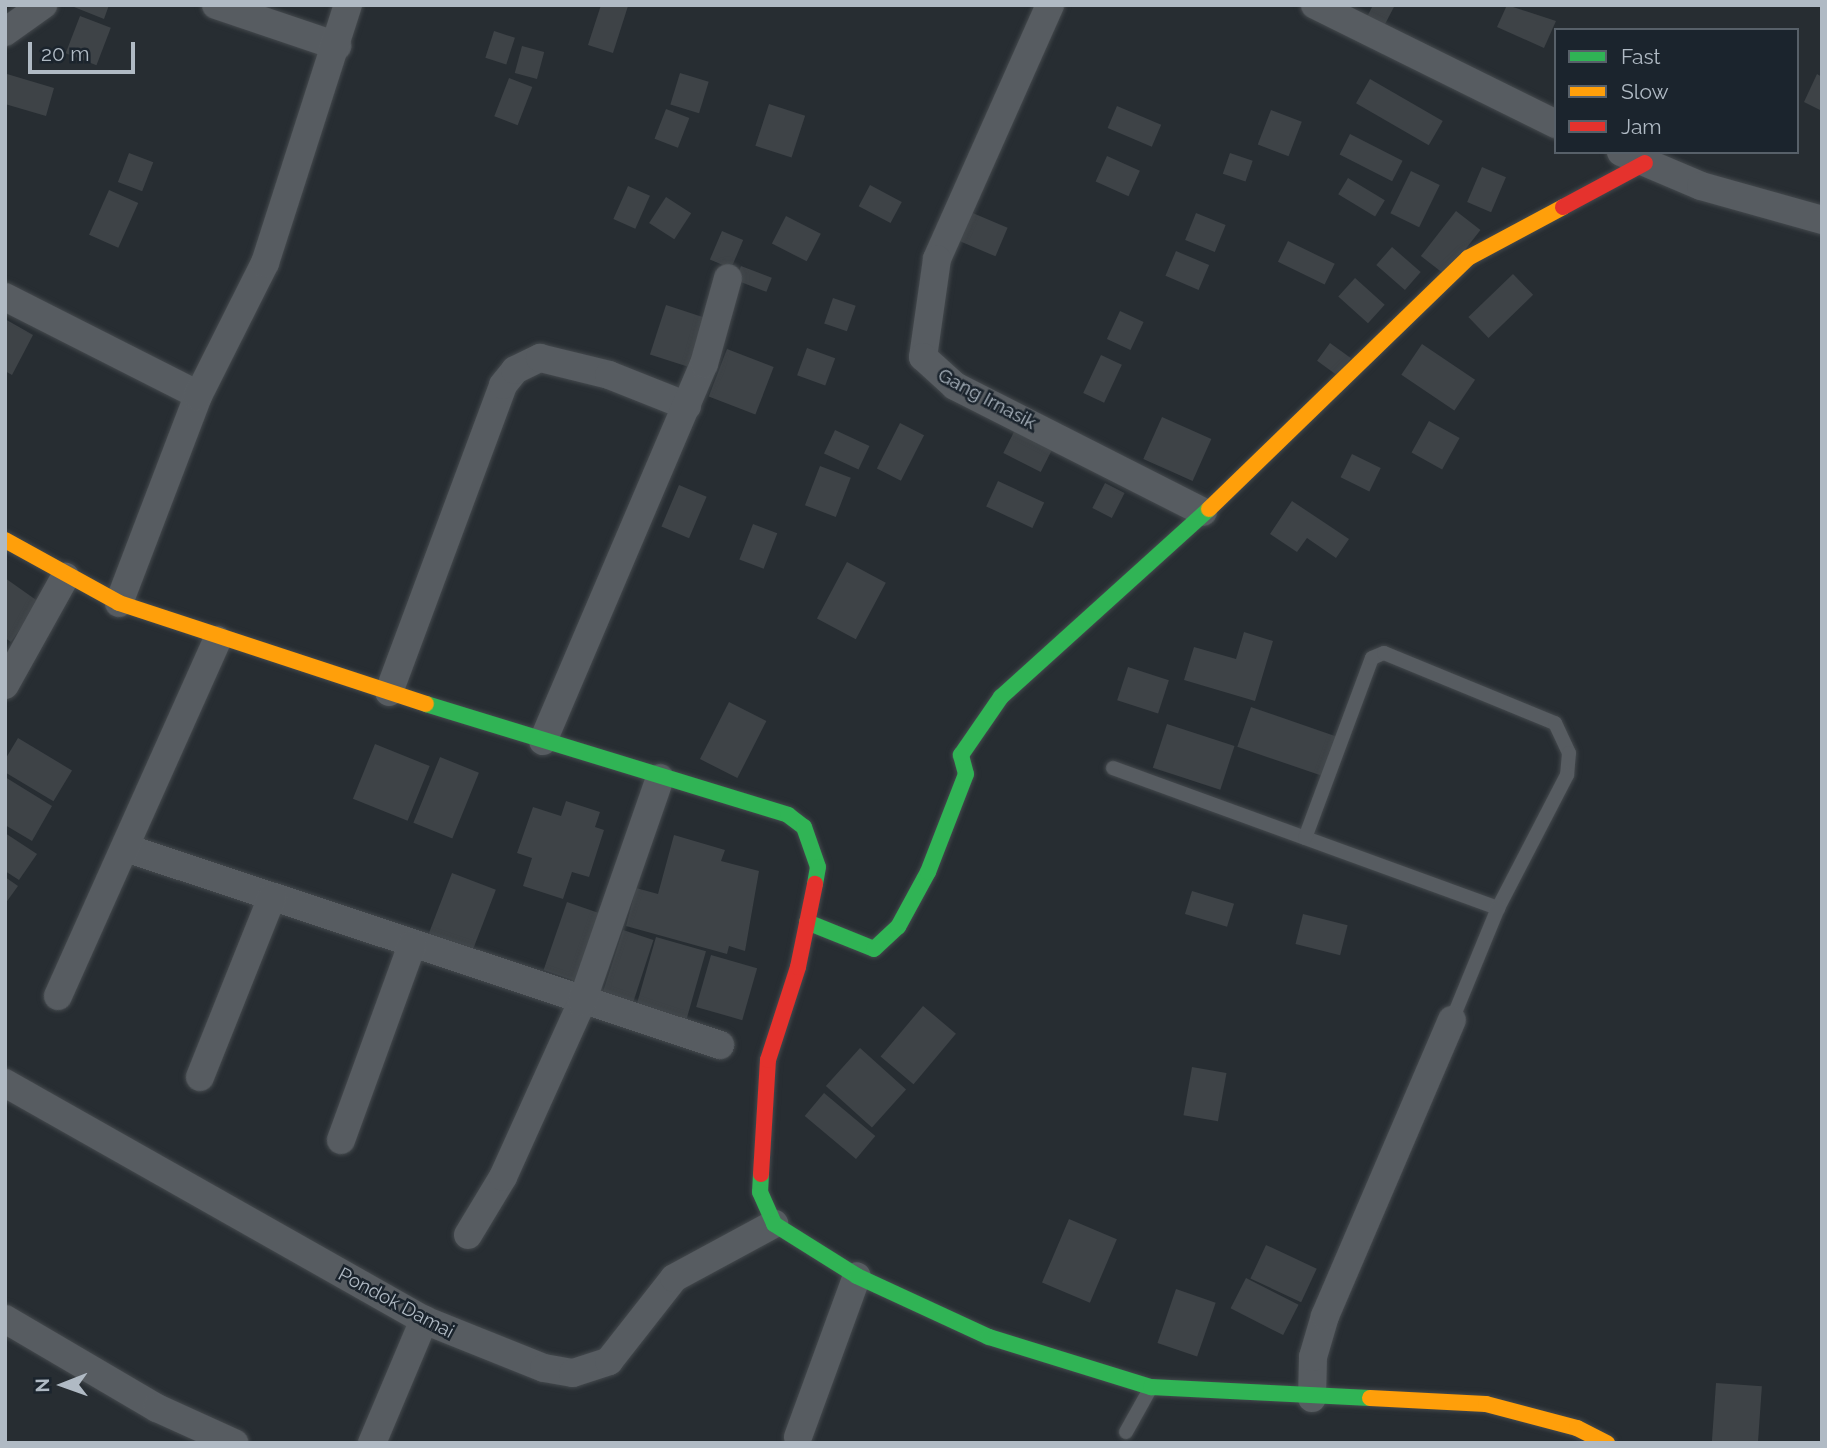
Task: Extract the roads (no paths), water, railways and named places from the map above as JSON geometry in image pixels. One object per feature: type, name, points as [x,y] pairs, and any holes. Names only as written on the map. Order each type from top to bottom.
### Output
[{"type":"street","points":[[10,24],[43,5]]},
{"type":"street","points":[[216,5],[337,46]]},
{"type":"street","points":[[120,603],[198,396],[265,263],[348,5]]},
{"type":"street","name":"Gang Irnasik","points":[[1050,5],[937,260],[923,357],[955,386],[1203,512]]},
{"type":"street","points":[[1315,5],[1554,123]]},
{"type":"street","points":[[807,922],[874,949],[898,927],[948,825],[966,774],[961,755],[1001,697],[1203,512],[1468,258],[1633,158],[1822,220]]},
{"type":"street","points":[[543,741],[687,406],[728,278]]},
{"type":"street","points":[[5,297],[188,390]]},
{"type":"street","points":[[389,692],[503,385],[515,370],[540,358],[610,375],[687,406]]},
{"type":"street","points":[[5,540],[65,577],[120,603],[217,640],[660,778],[788,815],[804,827],[818,867],[807,922],[768,1060],[757,1165],[774,1224],[857,1276],[989,1338],[1151,1387],[1312,1398],[1486,1404],[1577,1427],[1607,1443]]},
{"type":"street","points":[[5,685],[65,577]]},
{"type":"street","points":[[58,996],[217,640]]},
{"type":"street","points":[[468,1235],[503,1177],[582,1002],[660,778]]},
{"type":"street","points":[[126,848],[582,1002],[720,1045]]},
{"type":"street","points":[[200,1077],[272,897]]},
{"type":"street","points":[[341,1140],[412,945]]},
{"type":"street","points":[[1312,1398],[1313,1357],[1325,1316],[1452,1020]]},
{"type":"street","name":"Pondok Damai","points":[[5,1083],[424,1320],[484,1348],[573,1373],[609,1361],[674,1278],[774,1224]]},
{"type":"street","points":[[798,1437],[857,1276]]},
{"type":"street","points":[[5,1319],[157,1408],[234,1443]]},
{"type":"street","points":[[372,1443],[424,1320]]},
{"type":"lane","points":[[1305,838],[1372,658],[1384,653],[1533,710],[1565,738],[1567,775],[1498,908],[1452,1020]]},
{"type":"lane","points":[[1113,768],[1498,908]]},
{"type":"lane","points":[[1126,1432],[1151,1387]]}]
